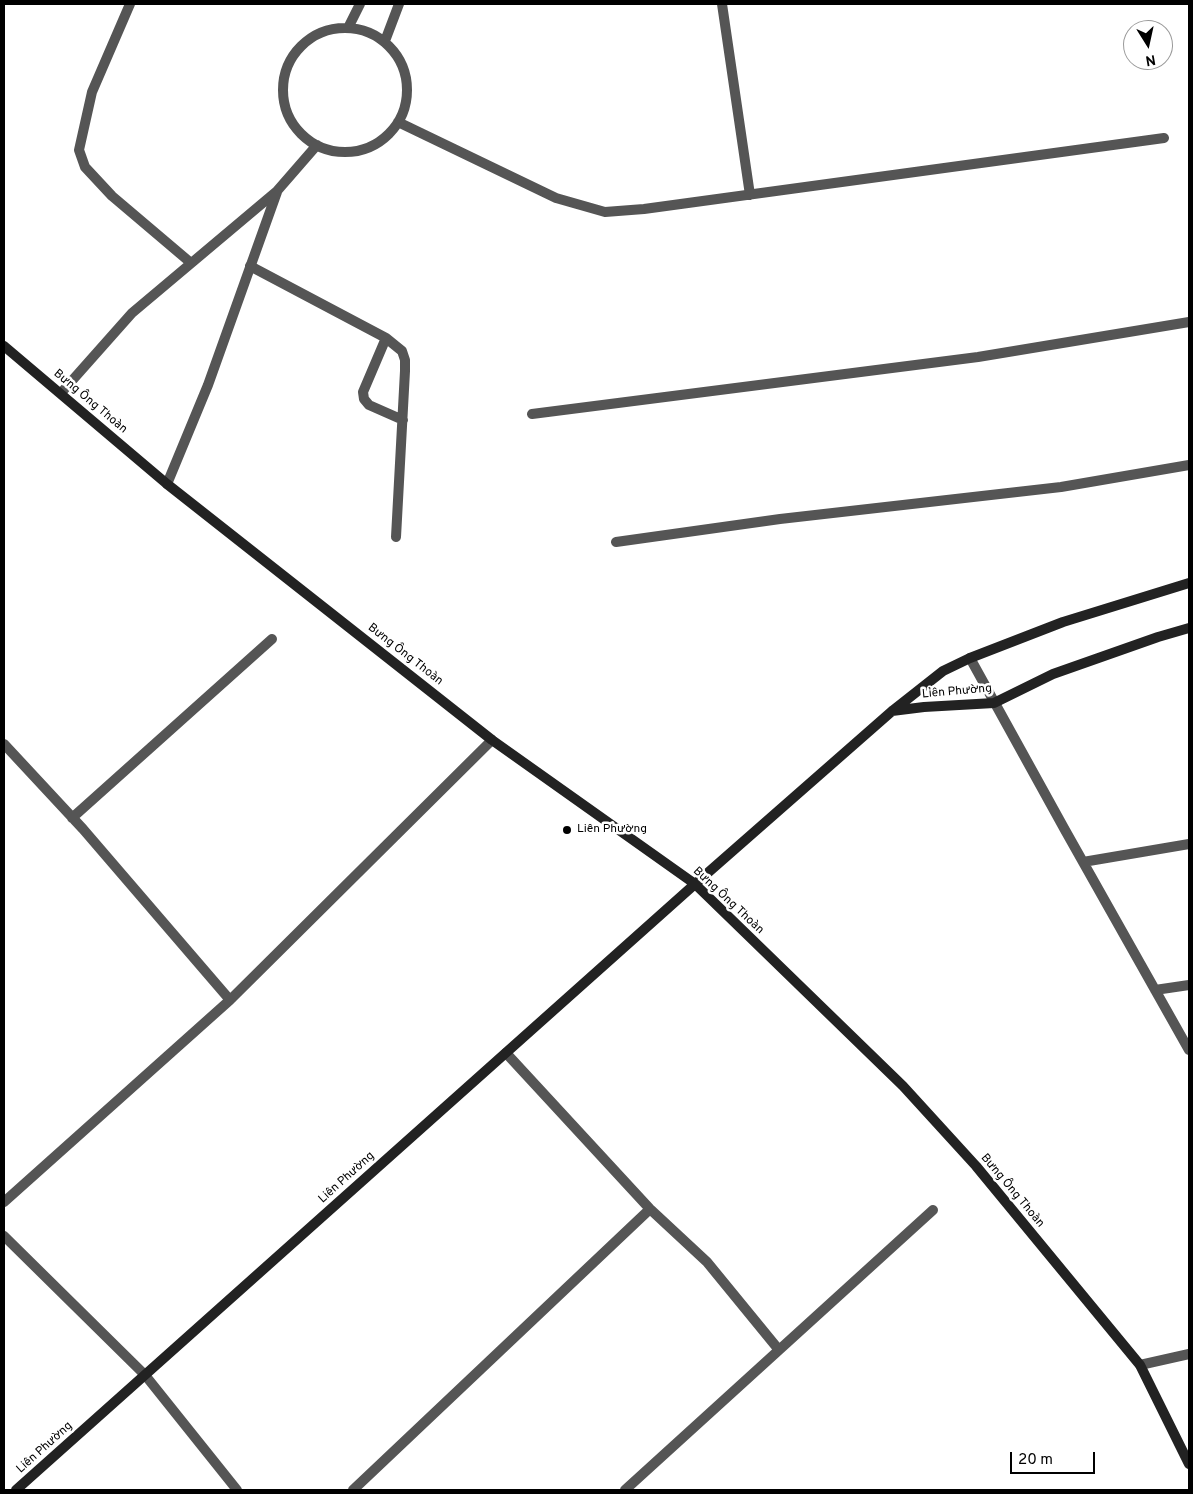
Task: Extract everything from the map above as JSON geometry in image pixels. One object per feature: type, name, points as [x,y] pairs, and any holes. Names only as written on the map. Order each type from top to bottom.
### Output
[{"type":"street","points":[[130,4],[92,92],[79,150],[85,167],[112,196],[191,262]]},
{"type":"street","points":[[348,28],[360,4]]},
{"type":"street","points":[[385,41],[399,4]]},
{"type":"street","points":[[722,4],[750,195]]},
{"type":"street","points":[[348,28],[368,32],[385,41],[398,56],[406,75],[408,95],[403,114],[392,131],[377,144],[358,151],[337,152],[317,145],[300,133],[288,115],[283,95],[285,74],[294,56],[308,40],[327,30],[348,28]]},
{"type":"street","points":[[398,122],[556,198],[604,212],[644,209],[750,195],[1164,138]]},
{"type":"street","points":[[60,393],[132,313],[277,191],[317,145]]},
{"type":"street","points":[[167,484],[208,385],[277,191]]},
{"type":"street","points":[[250,266],[386,338],[402,352],[405,360],[396,538]]},
{"type":"street","points":[[532,414],[978,357],[1189,322]]},
{"type":"street","points":[[386,338],[363,392],[364,399],[369,405],[403,420]]},
{"type":"street","name":"Bưng Ông Thoàn","points":[[4,346],[167,484],[492,740],[695,884],[909,1093],[976,1166],[1140,1365],[1189,1464]]},
{"type":"street","points":[[616,542],[780,519],[1060,486],[1189,465]]},
{"type":"street","name":"Liên Phường","points":[[16,1490],[695,884],[891,712],[943,671],[970,658],[1063,622],[1189,583]]},
{"type":"street","name":"Liên Phường","points":[[891,712],[924,707],[994,703],[1053,674],[1189,628]]},
{"type":"street","points":[[72,818],[272,639]]},
{"type":"street","points":[[970,658],[1189,1050]]},
{"type":"street","points":[[4,1202],[230,1000],[492,740]]},
{"type":"street","points":[[4,744],[72,818],[230,1000]]},
{"type":"street","points":[[1083,862],[1189,844]]},
{"type":"street","points":[[1155,990],[1189,985]]},
{"type":"street","points":[[506,1053],[650,1210],[707,1262],[779,1350]]},
{"type":"street","points":[[353,1490],[650,1210]]},
{"type":"street","points":[[626,1490],[932,1210]]},
{"type":"street","points":[[4,1236],[145,1375],[237,1490]]},
{"type":"street","points":[[1140,1365],[1189,1354]]},
{"type":"place","name":"Liên Phường","points":[[567,830]]}]
